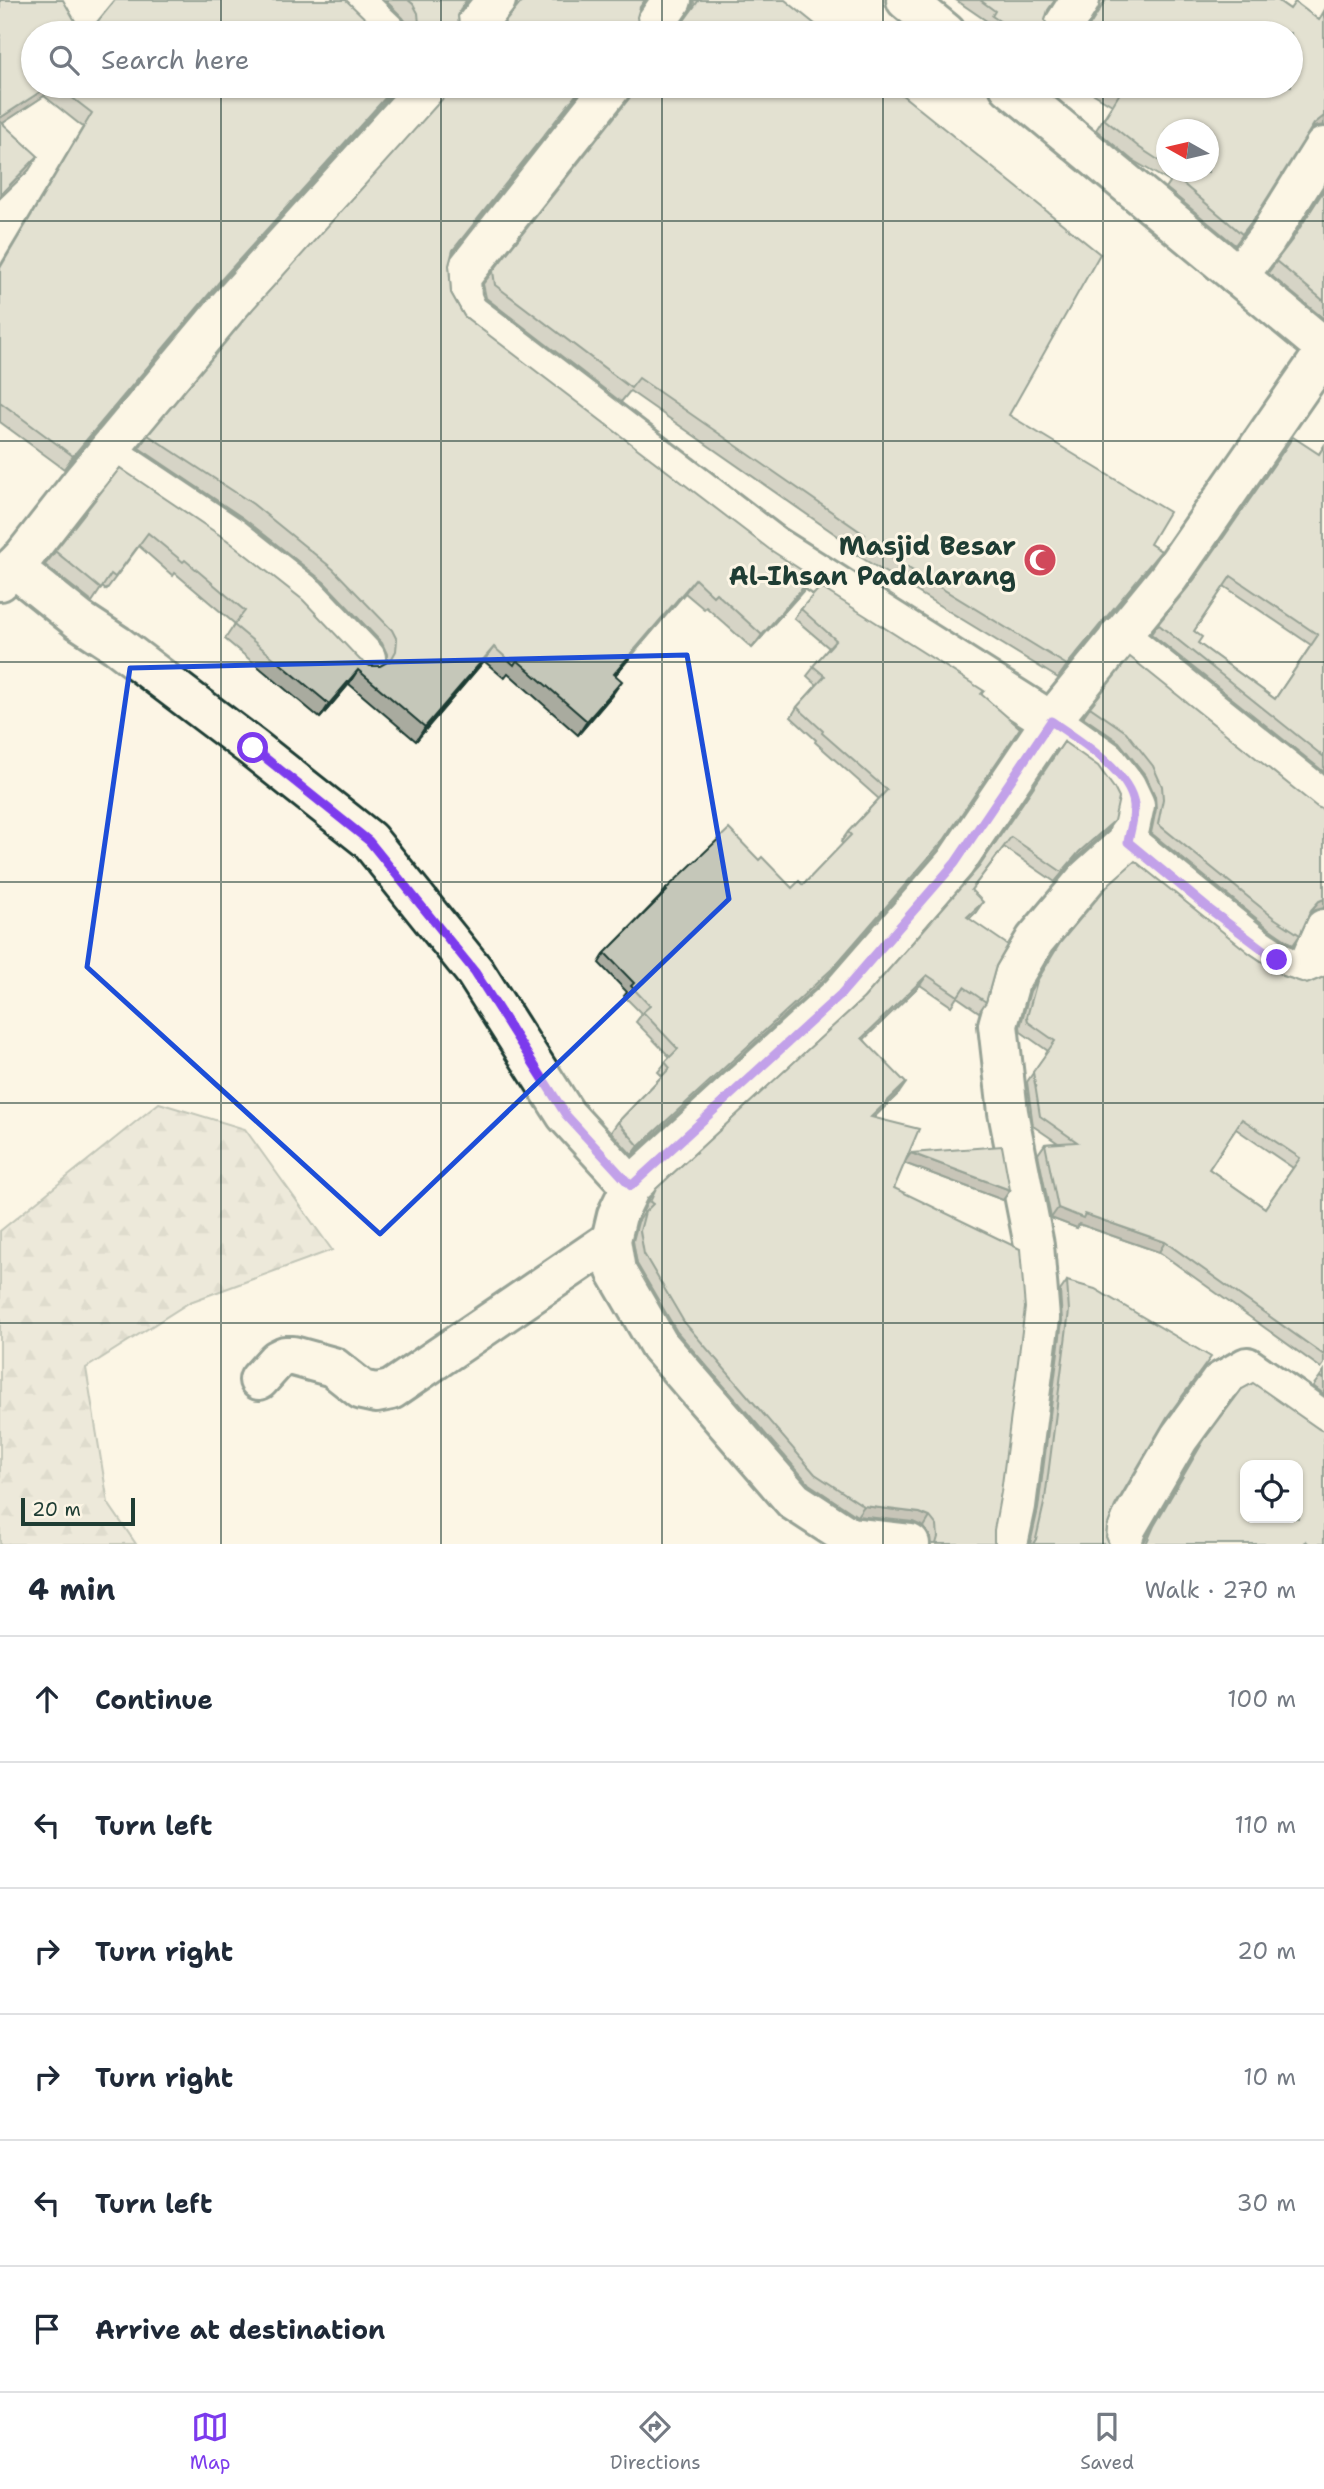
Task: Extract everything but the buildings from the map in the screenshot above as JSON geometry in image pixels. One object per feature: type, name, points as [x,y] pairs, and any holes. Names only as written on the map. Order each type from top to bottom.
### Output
[{"type":"main road","points":[[353,0],[375,21]]},
{"type":"main road","points":[[479,21],[496,0]]},
{"type":"main road","points":[[657,21],[672,0]]},
{"type":"main road","points":[[906,0],[931,21]]},
{"type":"main road","points":[[1067,21],[1080,0]]},
{"type":"main road","points":[[417,98],[227,308],[107,453],[9,561],[79,620],[117,645],[253,748],[369,841],[475,972],[566,1115],[631,1186]]},
{"type":"main road","points":[[603,98],[461,277],[462,298],[468,312],[773,545],[1051,721],[1106,760],[1126,786],[1135,806],[1128,842],[1087,878],[1035,940],[1010,982],[998,1025],[1008,1112],[1034,1245],[1040,1318],[1016,1506],[1008,1544]]},
{"type":"main road","points":[[1029,98],[1324,348]]},
{"type":"main road","points":[[1238,276],[1266,240],[1324,147]]},
{"type":"main road","points":[[910,1544],[849,1536],[794,1501],[659,1346],[616,1271],[611,1240],[617,1216],[631,1186],[841,994],[955,863],[1051,721],[1169,577],[1324,354]]},
{"type":"main road","points":[[107,453],[231,537],[309,597],[366,659]]},
{"type":"main road","points":[[1119,636],[1324,800]]},
{"type":"main road","points":[[1128,842],[1236,931],[1288,968],[1299,972],[1307,968],[1320,952]]},
{"type":"main road","points":[[259,1380],[277,1360],[293,1356],[333,1367],[362,1390],[376,1393],[391,1390],[611,1240]]},
{"type":"main road","points":[[1121,1544],[1127,1527],[1179,1438],[1220,1382],[1247,1367],[1324,1421]]},
{"type":"highlighted area","points":[[687,655],[729,899],[380,1234],[87,967],[130,668]]},
{"type":"green space","points":[[159,1103],[245,1129],[332,1250],[190,1302],[86,1368],[108,1503],[136,1544],[0,1544],[0,1231]]},
{"type":"place","name":"Masjid Besar Al-Ihsan Padalarang","points":[[1040,560]]},
{"type":"route","points":[[253,748],[369,841],[475,972],[566,1115],[631,1186],[841,994],[955,863],[1051,721],[1106,760],[1132,795],[1135,806],[1128,842],[1254,945],[1277,960]]}]
